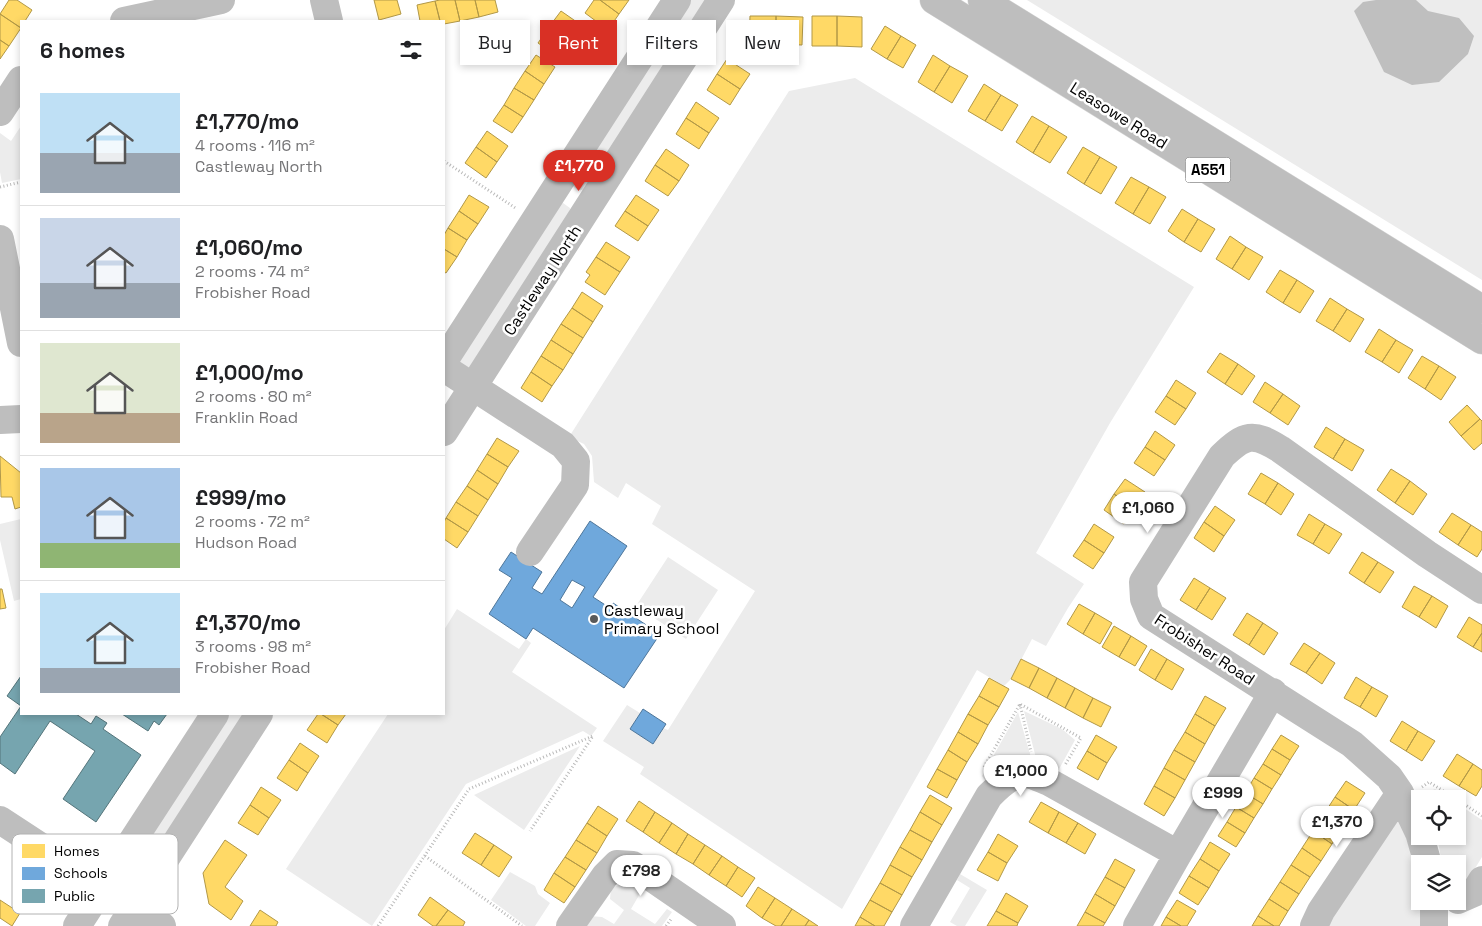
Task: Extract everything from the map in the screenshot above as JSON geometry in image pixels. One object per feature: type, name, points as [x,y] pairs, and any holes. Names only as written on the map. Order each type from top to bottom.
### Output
[{"type":"street","points":[[129,20],[221,0]]},
{"type":"street","points":[[324,0],[329,20]]},
{"type":"street","points":[[445,359],[677,0]]},
{"type":"street","name":"Castleway North","points":[[445,431],[721,0]]},
{"type":"street","name":"Leasowe Road","points":[[934,0],[1482,340]]},
{"type":"street","name":"Leasowe Road","points":[[982,0],[1482,309]]},
{"type":"street","points":[[0,112],[20,82]]},
{"type":"street","points":[[556,189],[587,210]]},
{"type":"street","points":[[0,239],[20,338]]},
{"type":"street","points":[[445,369],[563,445],[576,462],[575,485],[530,552]]},
{"type":"street","points":[[0,420],[20,419]]},
{"type":"street","name":"Frobisher Road","points":[[1411,816],[1402,797],[1389,777],[1352,744],[1151,616],[1144,599],[1143,582],[1222,456],[1234,445],[1248,437],[1266,440],[1280,449],[1427,554],[1482,590]]},
{"type":"street","points":[[1138,926],[1273,692]]},
{"type":"street","points":[[136,834],[214,715]]},
{"type":"street","points":[[178,840],[258,715]]},
{"type":"street","points":[[914,926],[989,796],[1002,783],[1022,774],[1049,782],[1178,854]]},
{"type":"street","points":[[1314,926],[1321,911],[1402,797]]},
{"type":"street","points":[[0,820],[22,834]]},
{"type":"street","points":[[570,926],[605,876],[617,864],[633,865],[722,926]]},
{"type":"street","points":[[1466,896],[1474,893],[1482,880]]},
{"type":"street","points":[[76,926],[84,914]]},
{"type":"street","points":[[128,917],[162,926]]},
{"type":"path","points":[[445,162],[535,221]]},
{"type":"path","points":[[0,187],[20,182]]},
{"type":"path","points":[[1020,704],[1038,778]]},
{"type":"path","points":[[378,926],[469,789],[593,736],[530,831]]},
{"type":"path","points":[[1415,790],[1430,782],[1443,790]]},
{"type":"path","points":[[1402,797],[1411,792]]},
{"type":"path","points":[[1466,805],[1482,816]]},
{"type":"path","points":[[425,856],[522,926]]},
{"type":"shaded area","points":[[687,0],[713,0],[700,20],[675,20]]},
{"type":"shaded area","points":[[1027,0],[1482,0],[1482,280]]},
{"type":"shaded area","points":[[1376,0],[1416,0],[1428,11],[1459,18],[1474,36],[1468,54],[1439,82],[1412,85],[1384,72],[1354,11],[1363,2]]},
{"type":"shaded area","points":[[647,65],[670,65],[588,190],[579,190],[572,186]]},
{"type":"shaded area","points":[[855,78],[1194,287],[1110,423],[1036,553],[1084,584],[1046,646],[1032,639],[1011,679],[1004,686],[977,670],[842,909],[640,774],[644,767],[603,741],[627,705],[640,713],[630,729],[653,744],[663,728],[668,730],[755,591],[652,524],[661,506],[626,483],[618,498],[594,482],[592,456],[584,444],[569,437],[789,91]]},
{"type":"shaded area","points":[[20,128],[20,179],[2,183],[0,172],[0,133],[11,141]]},
{"type":"shaded area","points":[[563,203],[570,208],[569,218],[473,369],[459,364],[456,358],[554,206]]},
{"type":"shaded area","points":[[20,519],[20,599],[14,601],[0,540],[0,524]]},
{"type":"shaded area","points":[[668,557],[718,590],[686,639],[636,606]]},
{"type":"shaded area","points":[[457,609],[519,649],[526,639],[531,643],[512,672],[597,728],[591,736],[583,731],[466,784],[372,926],[286,869],[387,715],[445,715],[445,628]]},
{"type":"shaded area","points":[[1024,711],[1062,729],[1075,740],[1058,771],[1051,766],[1037,762]]},
{"type":"shaded area","points":[[1018,712],[1032,761],[1017,760],[1006,763],[985,780],[982,776]]},
{"type":"shaded area","points":[[225,715],[246,715],[170,834],[148,834]]},
{"type":"shaded area","points":[[580,746],[524,830],[474,795]]},
{"type":"shaded area","points":[[1466,809],[1482,820],[1482,857],[1466,883],[1466,855],[1440,855],[1439,845],[1466,845]]},
{"type":"shaded area","points":[[1403,816],[1411,845],[1416,855],[1411,855],[1411,910],[1424,910],[1423,926],[1325,926],[1392,818]]},
{"type":"shaded area","points":[[510,872],[535,886],[538,894],[550,903],[535,926],[526,926],[491,900]]},
{"type":"shaded area","points":[[960,874],[987,890],[965,926],[957,926],[950,922],[970,888],[957,880]]},
{"type":"shaded area","points":[[630,881],[642,885],[631,909],[655,924],[667,909],[672,912],[662,926],[584,926],[590,916],[602,917],[614,924],[624,910],[610,899],[611,888]]},
{"type":"building: Homes","points":[[9,0],[17,0],[32,10],[26,20],[20,20],[20,27],[0,14]]},
{"type":"building: Homes","points":[[374,0],[397,0],[401,14],[379,20]]},
{"type":"building: Homes","points":[[455,0],[460,21],[445,24],[445,20],[440,20],[435,1]]},
{"type":"building: Homes","points":[[455,0],[475,0],[479,17],[460,21]]},
{"type":"building: Homes","points":[[475,0],[495,0],[498,12],[479,17]]},
{"type":"building: Homes","points":[[594,0],[600,0],[619,14],[615,20],[594,20],[585,13]]},
{"type":"building: Homes","points":[[600,0],[629,0],[619,14]]},
{"type":"building: Homes","points":[[435,1],[440,20],[420,20],[417,5]]},
{"type":"building: Homes","points":[[561,11],[574,20],[554,20]]},
{"type":"building: Homes","points":[[0,14],[20,27],[20,30],[9,46],[0,40]]},
{"type":"building: Homes","points":[[750,16],[776,16],[776,20],[750,20]]},
{"type":"building: Homes","points":[[776,16],[803,17],[802,45],[799,45],[799,20],[776,20]]},
{"type":"building: Homes","points":[[812,16],[837,16],[837,46],[812,46]]},
{"type":"building: Homes","points":[[837,16],[862,17],[862,47],[837,46]]},
{"type":"building: Homes","points":[[885,26],[901,36],[887,59],[871,49]]},
{"type":"building: Homes","points":[[901,36],[916,45],[903,68],[887,59]]},
{"type":"building: Homes","points":[[0,40],[9,46],[0,59]]},
{"type":"building: Homes","points":[[536,55],[540,58],[540,65],[552,65],[555,67],[544,84],[525,71]]},
{"type":"building: Homes","points":[[933,55],[950,66],[934,92],[918,82]]},
{"type":"building: Homes","points":[[726,60],[726,65],[736,65],[750,74],[740,89],[717,74]]},
{"type":"building: Homes","points":[[950,66],[968,76],[952,103],[934,92]]},
{"type":"building: Homes","points":[[525,71],[544,84],[534,100],[514,88]]},
{"type":"building: Homes","points":[[717,74],[740,89],[730,105],[707,90]]},
{"type":"building: Homes","points":[[984,84],[1001,95],[985,121],[968,111]]},
{"type":"building: Homes","points":[[514,88],[534,100],[523,117],[504,105]]},
{"type":"building: Homes","points":[[1001,95],[1018,105],[1002,131],[985,121]]},
{"type":"building: Homes","points":[[696,102],[719,118],[709,133],[686,118]]},
{"type":"building: Homes","points":[[504,105],[523,117],[512,133],[493,121]]},
{"type":"building: Homes","points":[[1032,116],[1049,126],[1033,153],[1016,142]]},
{"type":"building: Homes","points":[[686,118],[709,133],[699,149],[676,134]]},
{"type":"building: Homes","points":[[1049,126],[1067,137],[1050,163],[1033,153]]},
{"type":"building: Homes","points":[[487,131],[508,146],[497,162],[476,147]]},
{"type":"building: Homes","points":[[476,147],[497,162],[486,178],[465,163]]},
{"type":"building: Homes","points":[[1083,147],[1100,157],[1084,184],[1067,173]]},
{"type":"building: Homes","points":[[666,149],[689,165],[679,181],[655,165]]},
{"type":"building: Homes","points":[[1100,157],[1117,167],[1101,194],[1084,184]]},
{"type":"building: Homes","points":[[655,165],[679,181],[668,196],[645,181]]},
{"type":"building: Homes","points":[[1131,177],[1149,187],[1133,214],[1115,203]]},
{"type":"building: Homes","points":[[1149,187],[1166,197],[1150,224],[1133,214]]},
{"type":"building: Homes","points":[[469,195],[489,207],[478,224],[459,211]]},
{"type":"building: Homes","points":[[636,195],[659,210],[648,226],[625,211]]},
{"type":"building: Homes","points":[[1182,209],[1198,219],[1184,242],[1168,231]]},
{"type":"building: Homes","points":[[459,211],[478,224],[467,240],[448,228]]},
{"type":"building: Homes","points":[[625,211],[648,226],[638,241],[615,226]]},
{"type":"building: Homes","points":[[1198,219],[1215,229],[1201,252],[1184,242]]},
{"type":"building: Homes","points":[[448,228],[467,240],[457,257],[445,250],[445,233]]},
{"type":"building: Homes","points":[[1230,236],[1246,247],[1232,269],[1216,259]]},
{"type":"building: Homes","points":[[606,242],[630,257],[620,272],[596,257]]},
{"type":"building: Homes","points":[[1246,247],[1263,257],[1249,280],[1232,269]]},
{"type":"building: Homes","points":[[445,250],[457,257],[445,272]]},
{"type":"building: Homes","points":[[596,257],[620,272],[605,295],[585,282],[590,275],[586,272]]},
{"type":"building: Homes","points":[[1280,270],[1297,280],[1283,303],[1266,292]]},
{"type":"building: Homes","points":[[1297,280],[1314,291],[1300,313],[1283,303]]},
{"type":"building: Homes","points":[[582,292],[603,306],[593,322],[572,308]]},
{"type":"building: Homes","points":[[1330,298],[1347,309],[1333,331],[1316,321]]},
{"type":"building: Homes","points":[[572,308],[593,322],[583,338],[561,324]]},
{"type":"building: Homes","points":[[1347,309],[1364,319],[1350,342],[1333,331]]},
{"type":"building: Homes","points":[[561,324],[583,338],[573,354],[551,340]]},
{"type":"building: Homes","points":[[1379,329],[1396,340],[1382,362],[1365,352]]},
{"type":"building: Homes","points":[[551,340],[573,354],[563,370],[541,356]]},
{"type":"building: Homes","points":[[1396,340],[1413,350],[1399,373],[1382,362]]},
{"type":"building: Homes","points":[[1220,353],[1238,364],[1225,384],[1207,372]]},
{"type":"building: Homes","points":[[541,356],[563,370],[552,386],[531,372]]},
{"type":"building: Homes","points":[[1422,356],[1439,366],[1425,389],[1408,378]]},
{"type":"building: Homes","points":[[1238,364],[1255,376],[1242,395],[1225,384]]},
{"type":"building: Homes","points":[[1439,366],[1456,377],[1441,400],[1425,389]]},
{"type":"building: Homes","points":[[531,372],[552,386],[542,402],[521,388]]},
{"type":"building: Homes","points":[[1176,380],[1196,393],[1186,409],[1166,396]]},
{"type":"building: Homes","points":[[1265,382],[1283,394],[1270,413],[1253,402]]},
{"type":"building: Homes","points":[[1283,394],[1300,406],[1288,425],[1270,413]]},
{"type":"building: Homes","points":[[1166,396],[1186,409],[1175,425],[1155,412]]},
{"type":"building: Homes","points":[[1467,405],[1480,419],[1461,436],[1449,422]]},
{"type":"building: Homes","points":[[1480,419],[1482,421],[1482,443],[1474,450],[1461,436]]},
{"type":"building: Homes","points":[[1326,427],[1345,439],[1333,459],[1314,447]]},
{"type":"building: Homes","points":[[1155,431],[1175,445],[1165,460],[1145,447]]},
{"type":"building: Homes","points":[[497,438],[519,451],[508,467],[487,454]]},
{"type":"building: Homes","points":[[1345,439],[1364,450],[1352,471],[1333,459]]},
{"type":"building: Homes","points":[[1145,447],[1165,460],[1154,476],[1134,463]]},
{"type":"building: Homes","points":[[487,454],[508,467],[498,484],[477,470]]},
{"type":"building: Homes","points":[[0,456],[20,472],[20,507],[15,509],[12,497],[1,497]]},
{"type":"building: Homes","points":[[1391,469],[1410,481],[1395,503],[1377,490]]},
{"type":"building: Homes","points":[[477,470],[498,484],[488,500],[467,486]]},
{"type":"building: Homes","points":[[1261,473],[1278,483],[1265,504],[1248,494]]},
{"type":"building: Homes","points":[[1125,479],[1145,492],[1134,508],[1114,494]]},
{"type":"building: Homes","points":[[1410,481],[1427,494],[1413,515],[1395,503]]},
{"type":"building: Homes","points":[[1278,483],[1294,494],[1281,515],[1265,504]]},
{"type":"building: Homes","points":[[467,486],[488,500],[478,516],[456,502]]},
{"type":"building: Homes","points":[[1114,494],[1134,508],[1124,524],[1104,510]]},
{"type":"building: Homes","points":[[456,502],[478,516],[468,532],[446,518]]},
{"type":"building: Homes","points":[[1215,506],[1235,520],[1224,536],[1204,522]]},
{"type":"building: Homes","points":[[1452,513],[1471,525],[1458,545],[1439,532]]},
{"type":"building: Homes","points":[[1309,514],[1325,524],[1313,544],[1297,535]]},
{"type":"building: Homes","points":[[446,518],[468,532],[457,548],[445,540]]},
{"type":"building: Homes","points":[[1204,522],[1224,536],[1214,552],[1194,538]]},
{"type":"building: Homes","points":[[1094,524],[1114,537],[1104,553],[1084,540]]},
{"type":"building: Homes","points":[[1325,524],[1342,534],[1329,554],[1313,544]]},
{"type":"building: Homes","points":[[1471,525],[1482,532],[1482,549],[1477,557],[1458,545]]},
{"type":"building: Homes","points":[[1084,540],[1104,553],[1093,569],[1073,556]]},
{"type":"building: Homes","points":[[1362,552],[1378,562],[1364,583],[1349,573]]},
{"type":"building: Homes","points":[[1378,562],[1394,572],[1380,593],[1364,583]]},
{"type":"building: Homes","points":[[1194,578],[1210,588],[1196,610],[1180,600]]},
{"type":"building: Homes","points":[[1414,586],[1432,596],[1419,617],[1402,607]]},
{"type":"building: Homes","points":[[1210,588],[1226,598],[1212,620],[1196,610]]},
{"type":"building: Homes","points":[[0,589],[2,589],[6,608],[0,609]]},
{"type":"building: Homes","points":[[1432,596],[1448,606],[1436,628],[1419,617]]},
{"type":"building: Homes","points":[[1079,604],[1095,613],[1083,634],[1067,624]]},
{"type":"building: Homes","points":[[1095,613],[1112,623],[1100,644],[1083,634]]},
{"type":"building: Homes","points":[[1247,613],[1263,623],[1249,645],[1233,635]]},
{"type":"building: Homes","points":[[1469,617],[1482,625],[1482,633],[1473,647],[1457,637]]},
{"type":"building: Homes","points":[[1263,623],[1278,633],[1264,655],[1249,645]]},
{"type":"building: Homes","points":[[1114,626],[1131,636],[1119,657],[1102,647]]},
{"type":"building: Homes","points":[[1482,633],[1482,652],[1473,647]]},
{"type":"building: Homes","points":[[1131,636],[1147,646],[1135,666],[1119,657]]},
{"type":"building: Homes","points":[[1304,643],[1320,653],[1306,673],[1290,664]]},
{"type":"building: Homes","points":[[1151,649],[1167,659],[1155,680],[1139,670]]},
{"type":"building: Homes","points":[[1320,653],[1335,663],[1322,684],[1306,673]]},
{"type":"building: Homes","points":[[1021,659],[1039,668],[1029,688],[1011,679]]},
{"type":"building: Homes","points":[[1167,659],[1184,669],[1172,690],[1155,680]]},
{"type":"building: Homes","points":[[1039,668],[1057,678],[1047,698],[1029,688]]},
{"type":"building: Homes","points":[[1356,677],[1372,687],[1360,707],[1344,698]]},
{"type":"building: Homes","points":[[989,678],[1009,689],[999,707],[979,696]]},
{"type":"building: Homes","points":[[1057,678],[1075,688],[1065,708],[1047,698]]},
{"type":"building: Homes","points":[[1372,687],[1388,696],[1376,717],[1360,707]]},
{"type":"building: Homes","points":[[1075,688],[1093,698],[1083,718],[1065,708]]},
{"type":"building: Homes","points":[[979,696],[999,707],[988,725],[968,714]]},
{"type":"building: Homes","points":[[1205,696],[1226,708],[1215,726],[1195,714]]},
{"type":"building: Homes","points":[[1093,698],[1111,707],[1101,727],[1083,718]]},
{"type":"building: Homes","points":[[968,714],[988,725],[978,744],[958,732]]},
{"type":"building: Homes","points":[[1195,714],[1215,726],[1205,744],[1185,732]]},
{"type":"building: Homes","points":[[317,715],[323,715],[338,725],[327,743],[307,730]]},
{"type":"building: Homes","points":[[323,715],[345,715],[338,725]]},
{"type":"building: Homes","points":[[1402,721],[1418,731],[1406,751],[1390,741]]},
{"type":"building: Homes","points":[[1418,731],[1435,741],[1422,761],[1406,751]]},
{"type":"building: Homes","points":[[958,732],[978,744],[967,762],[948,750]]},
{"type":"building: Homes","points":[[1185,732],[1205,744],[1195,762],[1174,750]]},
{"type":"building: Homes","points":[[1096,735],[1117,747],[1107,763],[1087,751]]},
{"type":"building: Homes","points":[[1281,735],[1299,746],[1290,760],[1272,749]]},
{"type":"building: Homes","points":[[300,743],[319,756],[308,773],[289,760]]},
{"type":"building: Homes","points":[[1272,749],[1290,760],[1281,775],[1263,764]]},
{"type":"building: Homes","points":[[948,750],[967,762],[957,780],[937,769]]},
{"type":"building: Homes","points":[[1174,750],[1195,762],[1185,780],[1164,768]]},
{"type":"building: Homes","points":[[1087,751],[1107,763],[1098,780],[1077,768]]},
{"type":"building: Homes","points":[[1457,754],[1473,764],[1459,786],[1443,776]]},
{"type":"building: Homes","points":[[289,760],[308,773],[297,791],[277,778]]},
{"type":"building: Homes","points":[[1263,764],[1281,775],[1272,789],[1254,778]]},
{"type":"building: Homes","points":[[1473,764],[1482,770],[1482,786],[1476,796],[1459,786]]},
{"type":"building: Homes","points":[[1164,768],[1185,780],[1175,798],[1154,786]]},
{"type":"building: Homes","points":[[937,769],[957,780],[947,798],[927,787]]},
{"type":"building: Homes","points":[[1254,778],[1272,789],[1263,804],[1245,793]]},
{"type":"building: Homes","points":[[1346,781],[1365,793],[1354,810],[1335,797]]},
{"type":"building: Homes","points":[[1154,786],[1175,798],[1164,816],[1144,804]]},
{"type":"building: Homes","points":[[261,787],[281,800],[269,818],[250,805]]},
{"type":"building: Homes","points":[[1245,793],[1263,804],[1254,818],[1236,807]]},
{"type":"building: Homes","points":[[930,795],[952,808],[942,825],[920,812]]},
{"type":"building: Homes","points":[[1335,797],[1354,810],[1343,827],[1324,814]]},
{"type":"building: Homes","points":[[639,801],[655,812],[643,832],[626,821]]},
{"type":"building: Homes","points":[[1041,802],[1059,812],[1048,833],[1029,822]]},
{"type":"building: Homes","points":[[250,805],[269,818],[258,835],[238,823]]},
{"type":"building: Homes","points":[[598,806],[618,819],[607,836],[587,823]]},
{"type":"building: Homes","points":[[1236,807],[1254,818],[1245,833],[1227,822]]},
{"type":"building: Homes","points":[[655,812],[672,823],[659,843],[643,832]]},
{"type":"building: Homes","points":[[920,812],[942,825],[932,842],[910,830]]},
{"type":"building: Homes","points":[[1059,812],[1078,823],[1066,843],[1048,833]]},
{"type":"building: Homes","points":[[1324,814],[1343,827],[1332,844],[1313,831]]},
{"type":"building: Homes","points":[[1227,822],[1245,833],[1236,847],[1218,836]]},
{"type":"building: Homes","points":[[587,823],[607,836],[597,853],[576,840]]},
{"type":"building: Homes","points":[[672,823],[688,834],[676,854],[659,843]]},
{"type":"building: Homes","points":[[1078,823],[1096,834],[1085,854],[1066,843]]},
{"type":"building: Homes","points":[[910,830],[932,842],[922,860],[900,847]]},
{"type":"building: Homes","points":[[1313,831],[1332,844],[1321,861],[1302,848]]},
{"type":"building: Homes","points":[[475,833],[494,845],[481,865],[462,853]]},
{"type":"building: Homes","points":[[688,834],[705,845],[693,864],[676,854]]},
{"type":"building: Homes","points":[[998,834],[1018,846],[1007,863],[988,852]]},
{"type":"building: Homes","points":[[225,840],[247,855],[225,887],[243,901],[231,920],[209,904],[203,873]]},
{"type":"building: Homes","points":[[576,840],[597,853],[586,870],[565,857]]},
{"type":"building: Homes","points":[[1210,842],[1230,854],[1219,871],[1200,859]]},
{"type":"building: Homes","points":[[494,845],[512,857],[499,877],[481,865]]},
{"type":"building: Homes","points":[[705,845],[722,856],[709,875],[693,864]]},
{"type":"building: Homes","points":[[900,847],[922,860],[912,877],[890,865]]},
{"type":"building: Homes","points":[[1302,848],[1321,861],[1310,877],[1291,865]]},
{"type":"building: Homes","points":[[988,852],[1007,863],[998,881],[977,870]]},
{"type":"building: Homes","points":[[722,856],[738,867],[726,886],[709,875]]},
{"type":"building: Homes","points":[[565,857],[586,870],[575,887],[554,873]]},
{"type":"building: Homes","points":[[1115,859],[1135,870],[1125,888],[1105,877]]},
{"type":"building: Homes","points":[[1200,859],[1219,871],[1209,888],[1189,876]]},
{"type":"building: Homes","points":[[890,865],[912,877],[902,895],[880,883]]},
{"type":"building: Homes","points":[[1291,865],[1310,877],[1299,894],[1280,882]]},
{"type":"building: Homes","points":[[738,867],[755,878],[742,897],[726,886]]},
{"type":"building: Homes","points":[[554,873],[575,887],[564,903],[544,890]]},
{"type":"building: Homes","points":[[1189,876],[1209,888],[1198,905],[1179,893]]},
{"type":"building: Homes","points":[[1105,877],[1125,888],[1115,906],[1095,894]]},
{"type":"building: Homes","points":[[1280,882],[1299,894],[1288,911],[1269,899]]},
{"type":"building: Homes","points":[[880,883],[902,895],[892,912],[870,900]]},
{"type":"building: Homes","points":[[758,887],[775,898],[762,918],[746,906]]},
{"type":"building: Homes","points":[[1006,893],[1028,906],[1018,923],[996,911]]},
{"type":"building: Homes","points":[[1095,894],[1115,906],[1105,923],[1085,912]]},
{"type":"building: Homes","points":[[430,897],[448,910],[436,926],[433,926],[418,915]]},
{"type":"building: Homes","points":[[775,898],[792,909],[781,926],[776,926],[762,918]]},
{"type":"building: Homes","points":[[1269,899],[1288,911],[1279,926],[1274,926],[1258,916]]},
{"type":"building: Homes","points":[[0,900],[12,908],[12,914],[19,914],[12,926],[0,918]]},
{"type":"building: Homes","points":[[870,900],[892,912],[884,926],[875,926],[860,917]]},
{"type":"building: Homes","points":[[1177,900],[1196,911],[1187,926],[1181,926],[1166,917]]},
{"type":"building: Homes","points":[[792,909],[809,920],[805,926],[781,926]]},
{"type":"building: Homes","points":[[260,910],[278,922],[276,926],[250,926]]},
{"type":"building: Homes","points":[[448,910],[465,922],[463,926],[436,926]]},
{"type":"building: Homes","points":[[996,911],[1018,923],[1017,926],[987,926]]},
{"type":"building: Homes","points":[[1085,912],[1105,923],[1103,926],[1077,926]]},
{"type":"building: Homes","points":[[1258,916],[1274,926],[1252,926]]},
{"type":"building: Homes","points":[[860,917],[875,926],[855,926]]},
{"type":"building: Homes","points":[[1166,917],[1181,926],[1161,926]]},
{"type":"building: Homes","points":[[809,920],[818,926],[805,926]]},
{"type":"building: Schools","points":[[590,521],[627,546],[593,597],[610,608],[613,603],[660,634],[624,688],[533,628],[526,639],[489,614],[512,578],[499,570],[511,552],[542,572],[532,588],[542,594]],"holes":[[[572,580],[585,587],[572,608],[560,600]]]},
{"type":"building: Schools","points":[[643,709],[666,724],[653,744],[630,729]]},
{"type":"building: Public","points":[[20,677],[20,705],[7,696]]},
{"type":"building: Public","points":[[20,707],[20,715],[78,715],[91,724],[96,716],[107,723],[103,729],[141,755],[96,822],[63,799],[95,751],[50,721],[15,774],[0,763],[0,737]]},
{"type":"building: Public","points":[[124,715],[166,715],[159,725],[154,721],[148,731]]},
{"type":"place","name":"Castleway Primary School","points":[[594,619]]}]
